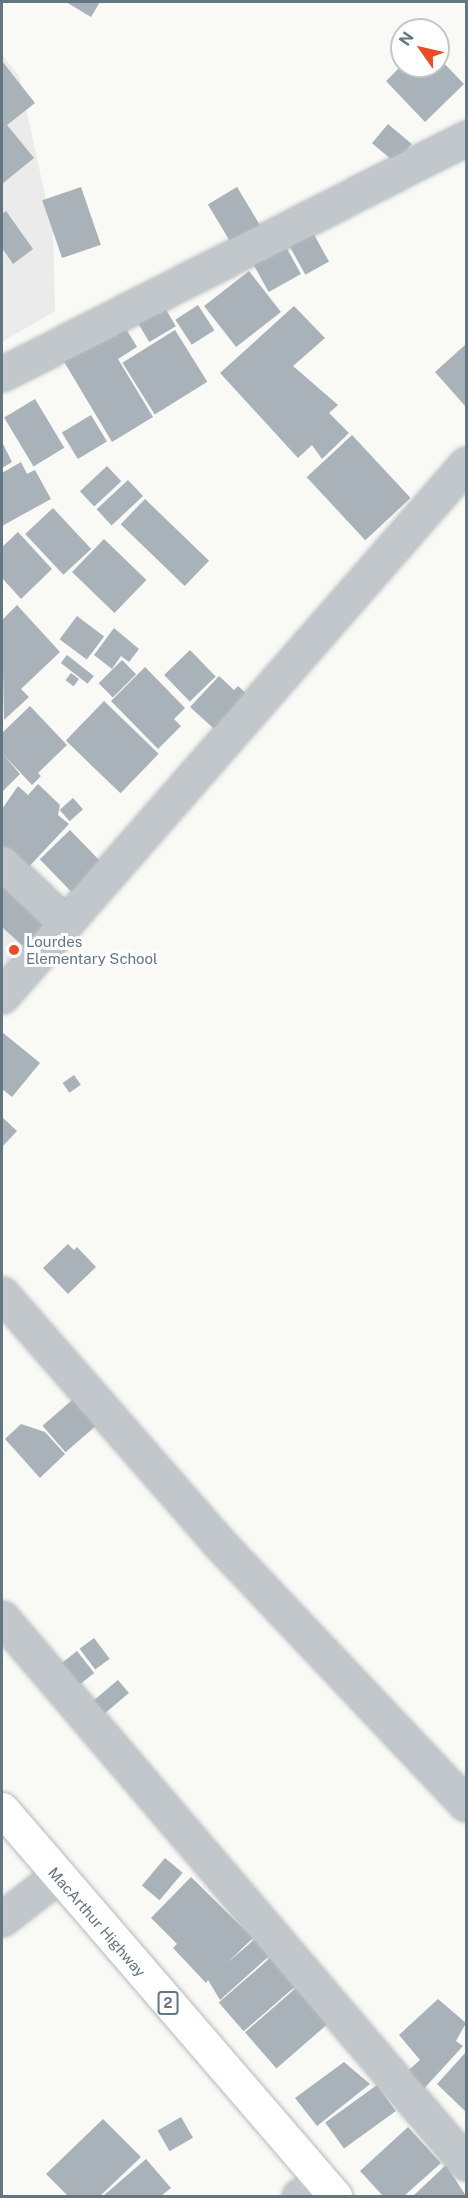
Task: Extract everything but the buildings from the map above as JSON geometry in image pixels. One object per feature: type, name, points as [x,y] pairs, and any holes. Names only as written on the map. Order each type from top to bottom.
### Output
[{"type":"highway","name":"MacArthur Highway","points":[[2,1809],[320,2193]]},
{"type":"street","points":[[2,374],[466,138]]},
{"type":"street","points":[[2,996],[466,464]]},
{"type":"street","points":[[2,863],[64,923]]},
{"type":"street","points":[[2,1294],[219,1542],[466,1804]]},
{"type":"street","points":[[2,1618],[466,2163]]},
{"type":"street","points":[[2,1918],[57,1876]]},
{"type":"shaded area","points":[[2,55],[19,76],[53,232],[55,311],[2,342]]},
{"type":"shaded area","name":"Lourdes Elementary School","points":[[2,875],[51,922],[2,979]]},
{"type":"place","name":"Lourdes Elementary School","points":[[14,950]]}]
